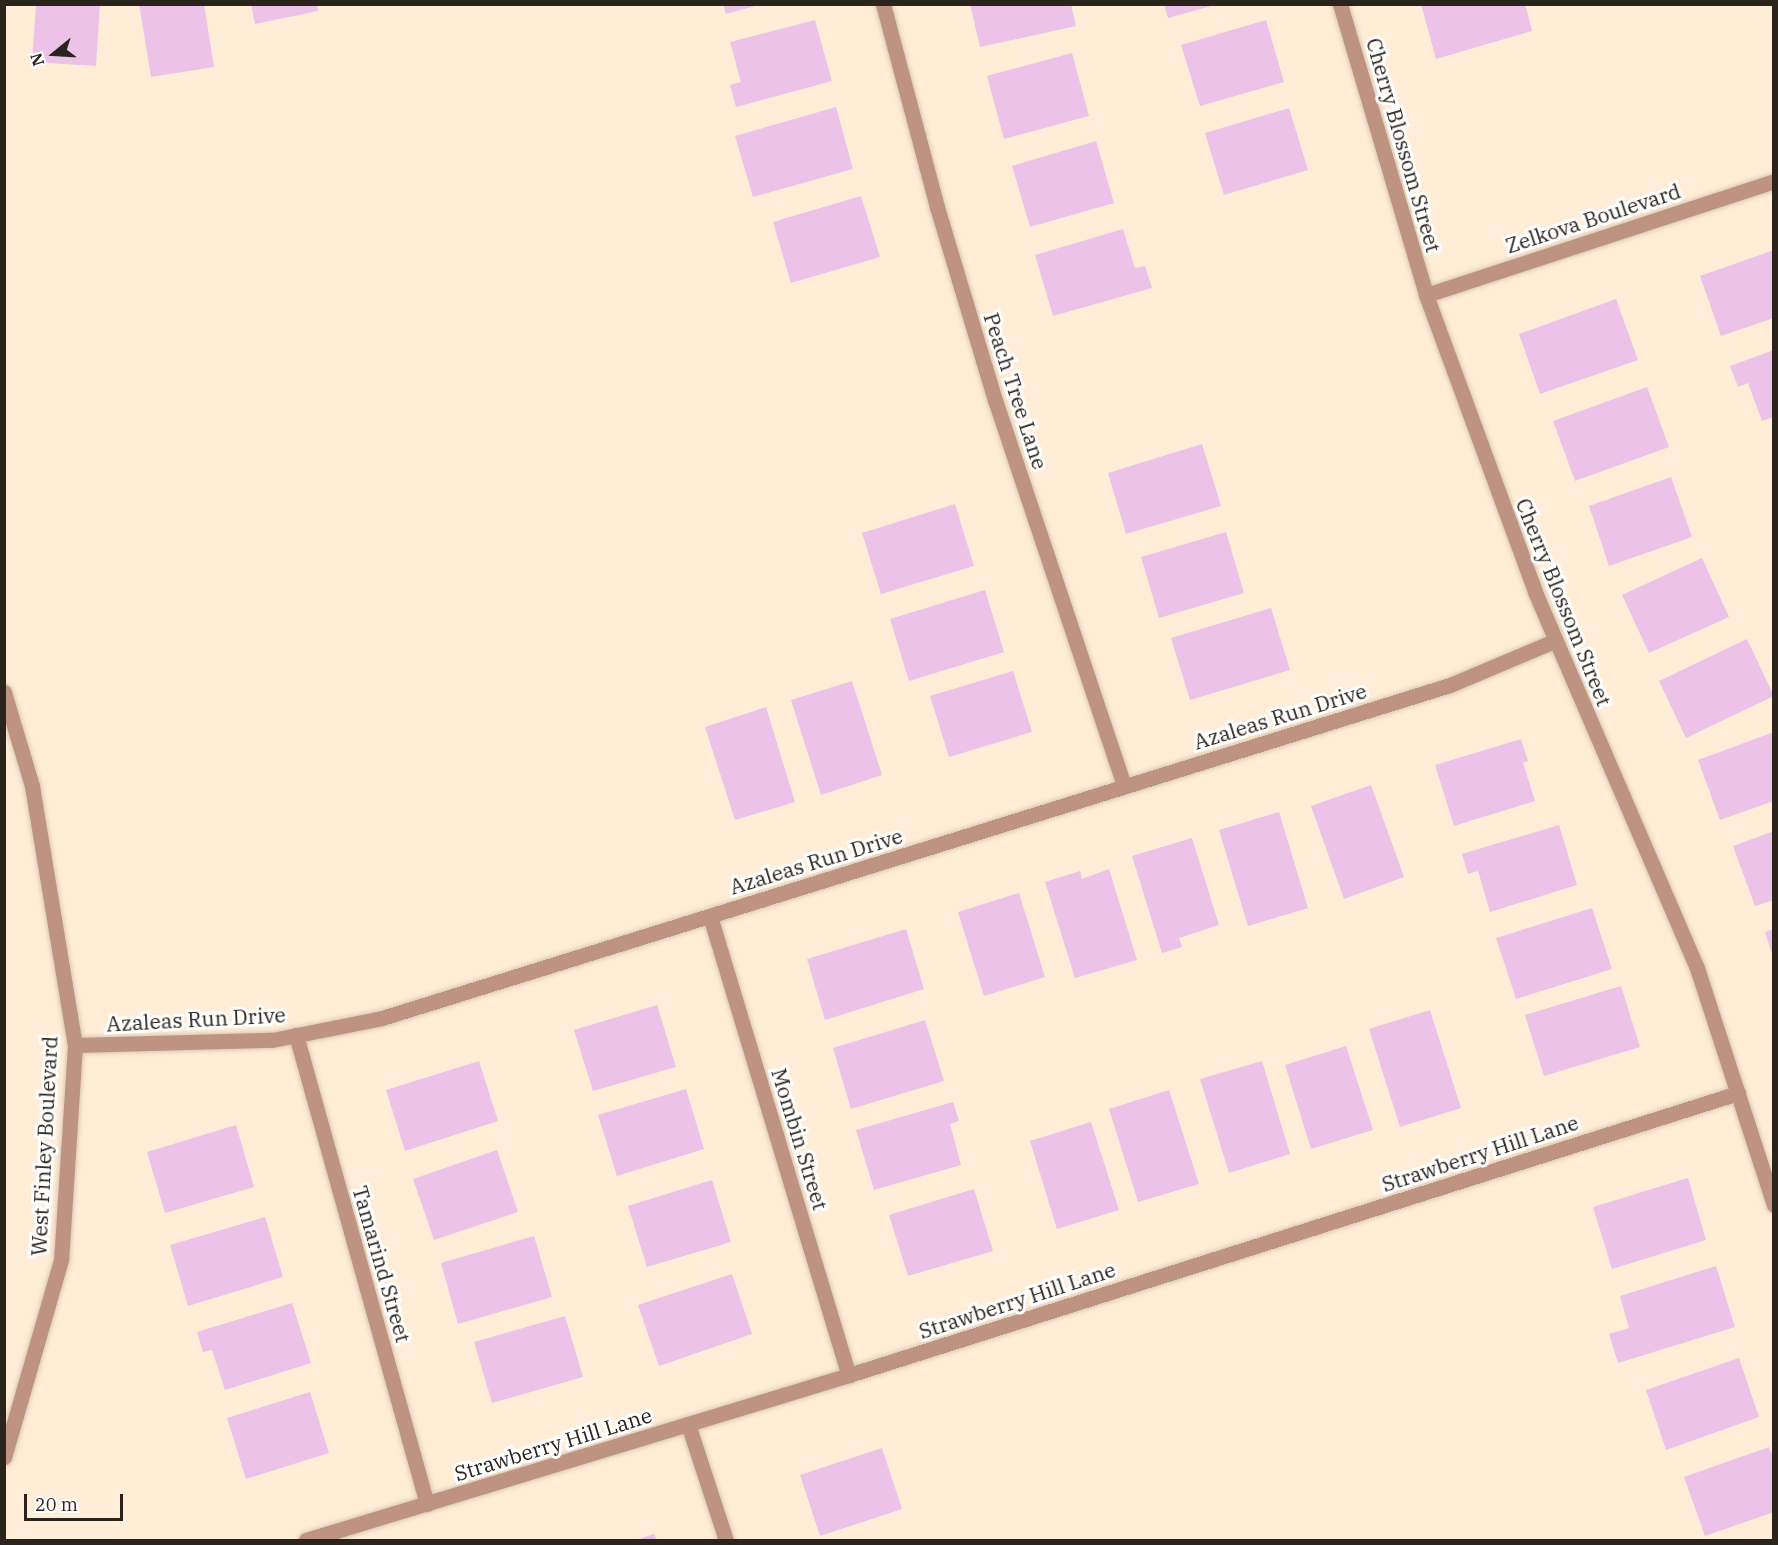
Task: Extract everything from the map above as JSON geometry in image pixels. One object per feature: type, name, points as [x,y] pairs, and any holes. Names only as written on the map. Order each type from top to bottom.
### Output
[{"type":"street","name":"Peach Tree Lane","points":[[883,4],[937,207],[995,400],[1124,786]]},
{"type":"street","name":"Cherry Blossom Street","points":[[1340,4],[1426,295],[1554,641],[1697,968],[1773,1205]]},
{"type":"street","name":"Zelkova Boulevard","points":[[1426,295],[1773,181]]},
{"type":"street","name":"Azaleas Run Drive","points":[[75,1045],[272,1040],[382,1018],[1450,685],[1554,641]]},
{"type":"street","name":"West Finley Boulevard","points":[[4,692],[32,786],[75,1045],[61,1260],[4,1457]]},
{"type":"street","name":"Mombin Street","points":[[710,916],[849,1375]]},
{"type":"street","name":"Tamarind Street","points":[[296,1035],[427,1504]]},
{"type":"street","name":"Strawberry Hill Lane","points":[[306,1540],[849,1375],[1738,1093]]},
{"type":"street","points":[[688,1424],[726,1540]]},
{"type":"building","points":[[36,4],[100,4],[96,66],[32,62]]},
{"type":"building","points":[[139,4],[204,4],[214,67],[151,77]]},
{"type":"building","points":[[251,4],[317,4],[318,11],[255,24]]},
{"type":"building","points":[[723,4],[759,4],[759,5],[726,14]]},
{"type":"building","points":[[970,4],[1071,4],[1076,26],[980,47]]},
{"type":"building","points":[[1164,4],[1214,4],[1215,5],[1168,18]]},
{"type":"building","points":[[1421,4],[1525,4],[1532,31],[1436,59]]},
{"type":"building","points":[[815,20],[832,81],[736,107],[730,85],[741,82],[730,42]]},
{"type":"building","points":[[1266,20],[1284,82],[1200,106],[1181,45]]},
{"type":"building","points":[[1072,53],[1089,116],[1004,139],[987,76]]},
{"type":"building","points":[[836,107],[853,169],[753,197],[735,136]]},
{"type":"building","points":[[1289,108],[1308,170],[1224,195],[1205,133]]},
{"type":"building","points":[[1096,141],[1114,203],[1030,227],[1012,166]]},
{"type":"building","points":[[861,196],[880,257],[791,283],[773,222]]},
{"type":"building","points":[[1123,229],[1135,268],[1145,266],[1152,288],[1053,316],[1035,255]]},
{"type":"building","points":[[1774,250],[1774,318],[1721,336],[1700,276]]},
{"type":"building","points":[[1616,299],[1638,360],[1540,394],[1519,334]]},
{"type":"building","points":[[1774,350],[1774,417],[1762,421],[1748,383],[1738,387],[1730,366]]},
{"type":"building","points":[[1647,387],[1669,447],[1575,481],[1553,421]]},
{"type":"building","points":[[1202,444],[1221,506],[1126,534],[1108,473]]},
{"type":"building","points":[[1671,477],[1692,537],[1609,566],[1589,506]]},
{"type":"building","points":[[955,504],[974,566],[881,594],[862,533]]},
{"type":"building","points":[[1226,532],[1244,593],[1159,618],[1141,557]]},
{"type":"building","points":[[1702,558],[1729,617],[1649,653],[1622,595]]},
{"type":"building","points":[[985,590],[1004,652],[909,681],[890,619]]},
{"type":"building","points":[[1271,608],[1290,670],[1190,700],[1171,638]]},
{"type":"building","points":[[1747,639],[1774,696],[1686,738],[1659,681]]},
{"type":"building","points":[[1013,671],[1032,732],[949,757],[930,696]]},
{"type":"building","points":[[852,681],[882,775],[821,795],[791,700]]},
{"type":"building","points":[[766,707],[795,802],[735,820],[705,727]]},
{"type":"building","points":[[1774,732],[1774,801],[1720,820],[1698,760]]},
{"type":"building","points":[[1521,739],[1528,761],[1523,763],[1535,801],[1454,826],[1435,765]]},
{"type":"building","points":[[1371,785],[1404,877],[1344,899],[1311,806]]},
{"type":"building","points":[[1279,812],[1308,908],[1248,926],[1219,830]]},
{"type":"building","points":[[1559,825],[1577,885],[1490,912],[1478,871],[1468,874],[1462,854]]},
{"type":"building","points":[[1774,831],[1774,900],[1755,906],[1733,846]]},
{"type":"building","points":[[1192,838],[1219,925],[1179,938],[1182,947],[1162,953],[1132,856]]},
{"type":"building","points":[[1109,869],[1137,960],[1075,978],[1045,882],[1080,871],[1082,879]]},
{"type":"building","points":[[1019,893],[1045,977],[984,996],[958,912]]},
{"type":"building","points":[[1592,908],[1612,969],[1516,999],[1496,938]]},
{"type":"building","points":[[906,929],[924,989],[825,1020],[807,959]]},
{"type":"building","points":[[1774,929],[1774,957],[1773,957],[1765,932]]},
{"type":"building","points":[[1621,986],[1640,1047],[1544,1076],[1525,1015]]},
{"type":"building","points":[[657,1005],[676,1067],[593,1091],[574,1030]]},
{"type":"building","points":[[1430,1010],[1461,1108],[1400,1127],[1369,1029]]},
{"type":"building","points":[[925,1020],[944,1081],[851,1109],[833,1048]]},
{"type":"building","points":[[1346,1046],[1373,1130],[1311,1149],[1285,1065]]},
{"type":"building","points":[[479,1061],[498,1121],[405,1151],[386,1090]]},
{"type":"building","points":[[1262,1061],[1290,1154],[1229,1173],[1200,1079]]},
{"type":"building","points":[[686,1089],[704,1149],[617,1176],[598,1115]]},
{"type":"building","points":[[1169,1090],[1199,1184],[1138,1202],[1109,1109]]},
{"type":"building","points":[[953,1102],[959,1121],[950,1124],[961,1165],[874,1190],[856,1130]]},
{"type":"building","points":[[1091,1122],[1119,1210],[1057,1229],[1030,1141]]},
{"type":"building","points":[[236,1125],[254,1187],[165,1213],[147,1152]]},
{"type":"building","points":[[497,1150],[518,1212],[434,1240],[413,1179]]},
{"type":"building","points":[[1688,1178],[1706,1240],[1612,1269],[1593,1207]]},
{"type":"building","points":[[712,1180],[731,1242],[647,1267],[628,1206]]},
{"type":"building","points":[[974,1189],[993,1251],[908,1276],[889,1215]]},
{"type":"building","points":[[265,1217],[283,1277],[188,1306],[170,1245]]},
{"type":"building","points":[[534,1236],[552,1297],[458,1324],[441,1263]]},
{"type":"building","points":[[1716,1266],[1735,1327],[1618,1363],[1609,1334],[1629,1328],[1620,1296]]},
{"type":"building","points":[[732,1274],[752,1334],[659,1366],[638,1305]]},
{"type":"building","points":[[292,1303],[311,1363],[225,1390],[212,1350],[203,1352],[197,1332]]},
{"type":"building","points":[[565,1316],[583,1377],[492,1403],[474,1342]]},
{"type":"building","points":[[1739,1358],[1759,1417],[1666,1450],[1646,1390]]},
{"type":"building","points":[[310,1392],[329,1453],[246,1479],[227,1418]]},
{"type":"building","points":[[1769,1447],[1774,1459],[1774,1512],[1705,1536],[1684,1477]]},
{"type":"building","points":[[882,1448],[902,1509],[820,1536],[800,1475]]},
{"type":"building","points":[[654,1534],[657,1540],[636,1540]]}]
